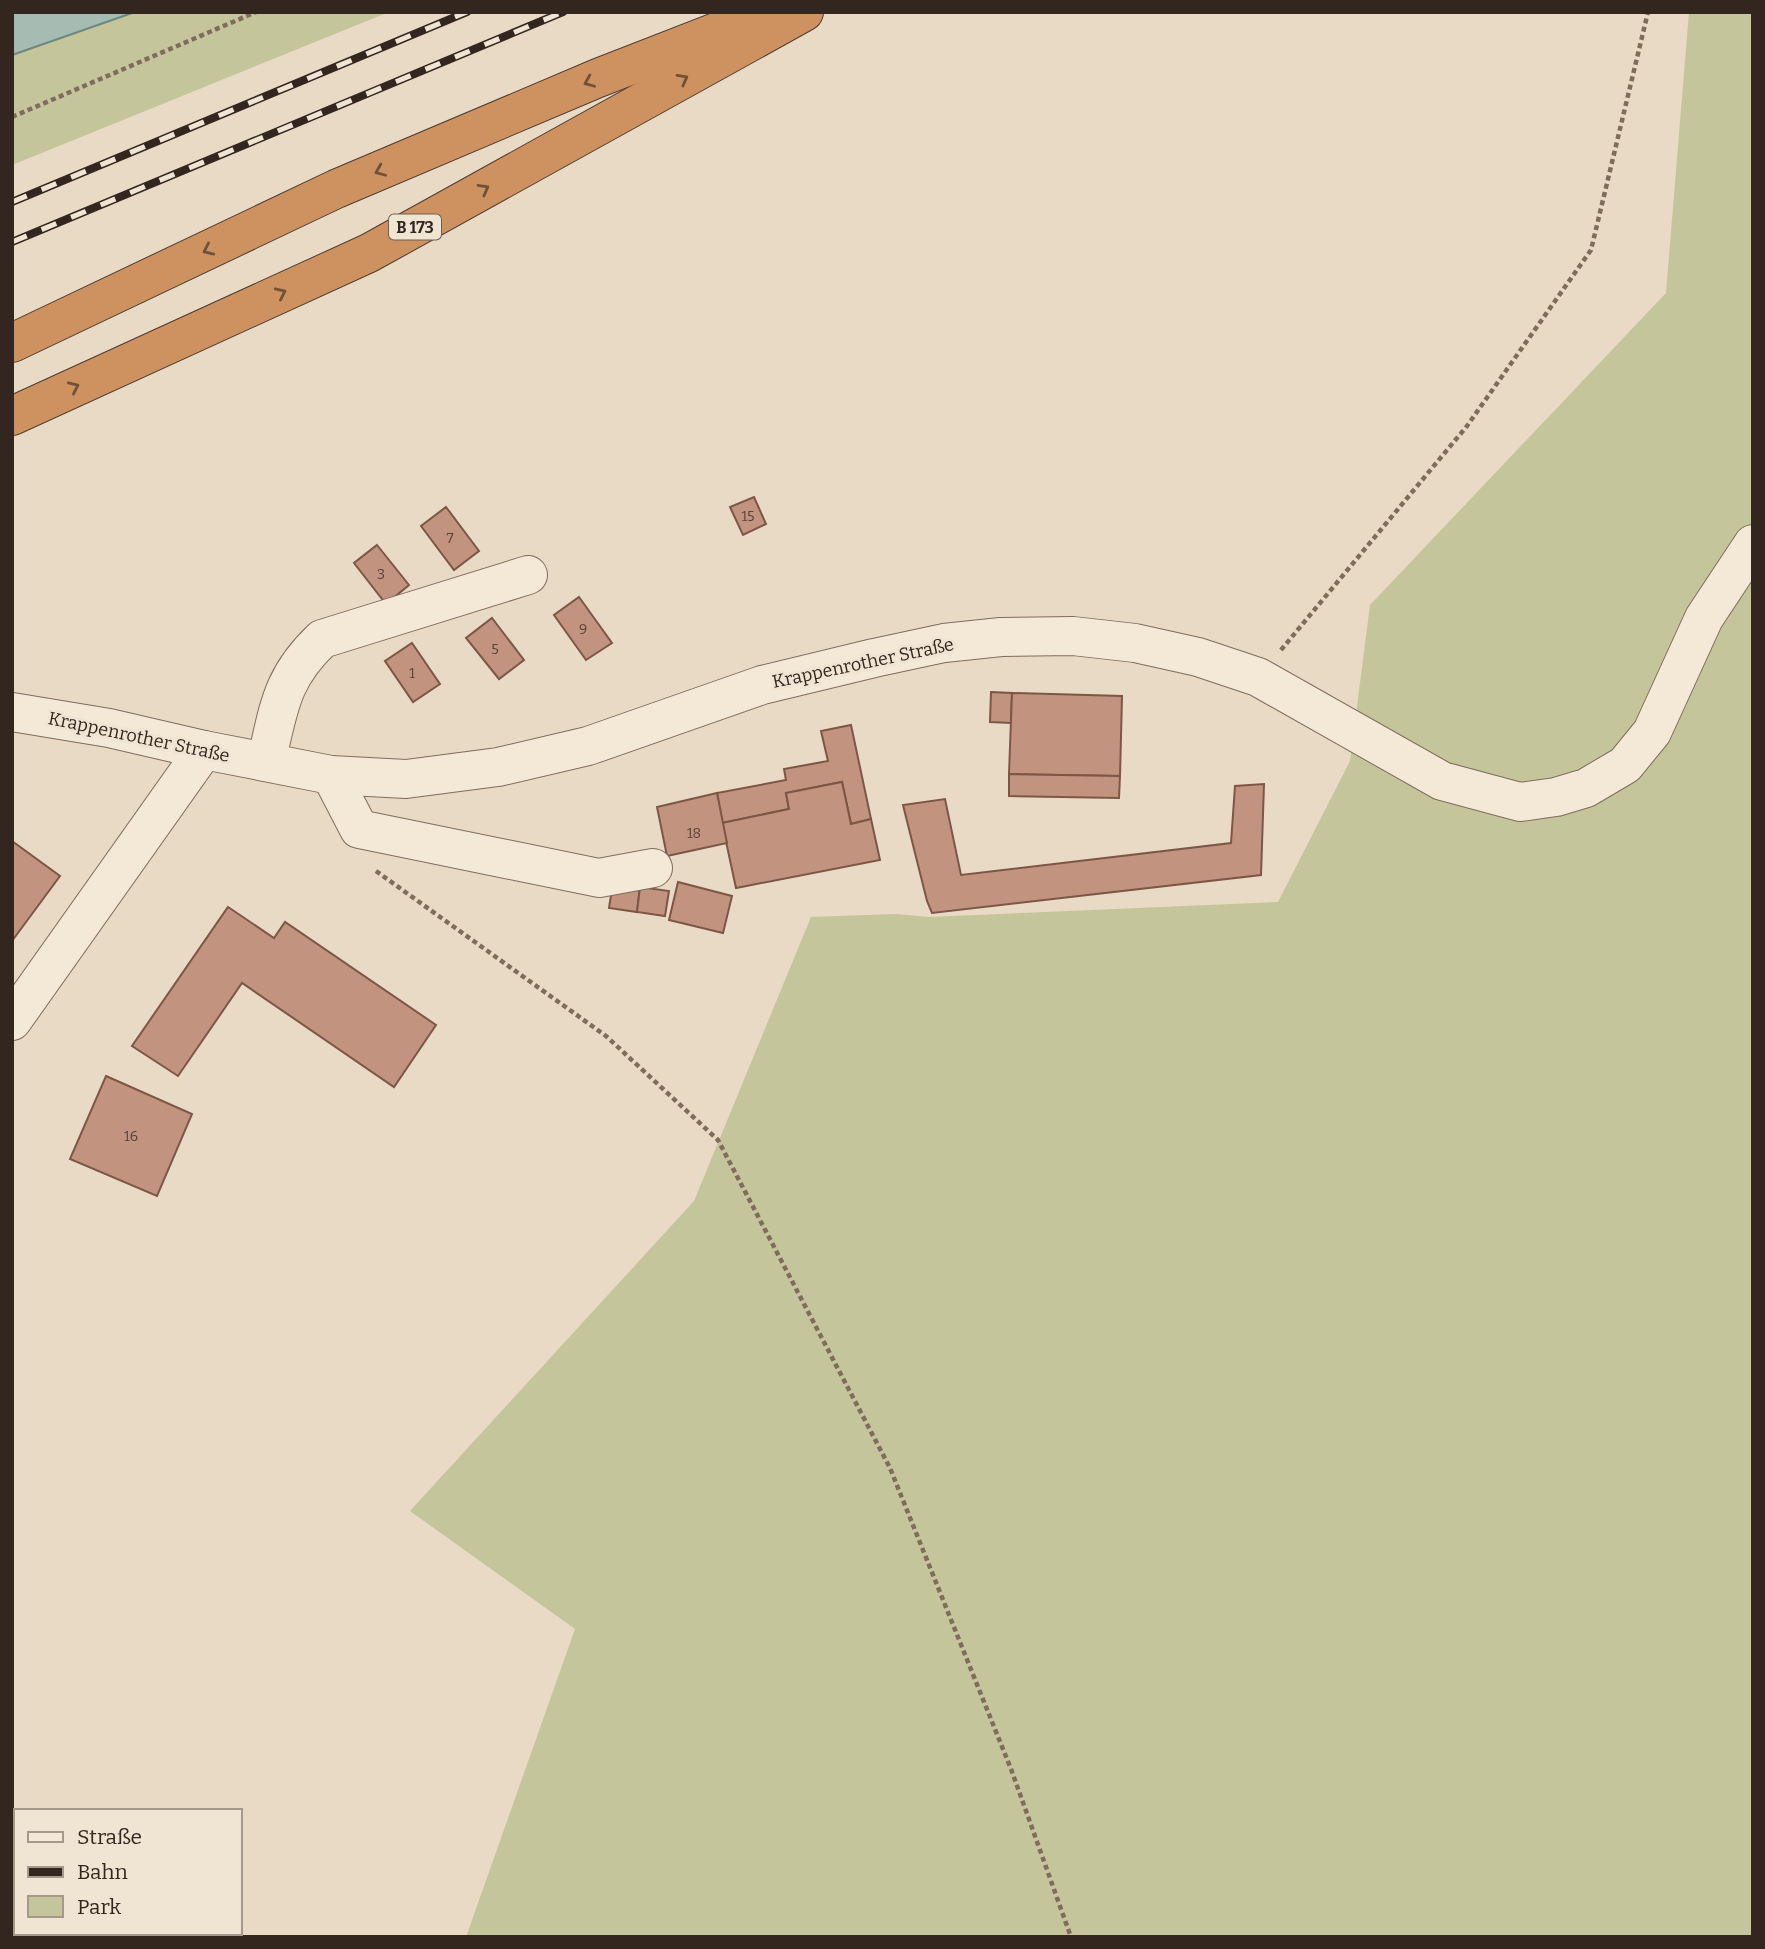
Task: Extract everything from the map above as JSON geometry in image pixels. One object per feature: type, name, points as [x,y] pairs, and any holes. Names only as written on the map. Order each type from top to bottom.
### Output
[{"type":"highway","points":[[12,343],[336,189],[598,78],[766,12]]},
{"type":"highway","name":"B 173","points":[[12,416],[369,253],[804,12]]},
{"type":"street","name":"Krappenrother Straße","points":[[12,712],[108,728],[331,775],[406,779],[498,767],[588,746],[762,685],[944,643],[1001,637],[1073,636],[1135,643],[1198,657],[1258,677],[1442,781],[1520,802],[1556,797],[1586,788],[1625,765],[1652,732],[1704,618],[1753,544]]},
{"type":"street","points":[[266,762],[284,689],[303,657],[322,639],[528,575]]},
{"type":"street","points":[[12,1021],[204,750]]},
{"type":"street","points":[[331,775],[359,829],[599,878],[653,868]]},
{"type":"path","points":[[12,117],[256,12]]},
{"type":"path","points":[[1258,677],[1467,426],[1591,250],[1648,12]]},
{"type":"path","points":[[373,869],[606,1036],[718,1140],[890,1468],[1011,1769],[1070,1937]]},
{"type":"green space","points":[[135,12],[389,12],[12,165],[12,55]]},
{"type":"green space","points":[[1689,12],[1753,12],[1753,1937],[466,1937],[575,1629],[410,1511],[694,1201],[811,917],[896,914],[929,917],[1278,902],[1350,761],[1370,605],[1666,293]]},
{"type":"green space","points":[[12,1879],[14,1935],[135,1937],[12,1937]]},
{"type":"shaded area","points":[[12,12],[135,12],[12,55]]},
{"type":"building","points":[[754,497],[766,524],[743,535],[730,507]]},
{"type":"building","points":[[446,507],[479,551],[454,570],[421,526]]},
{"type":"building","points":[[377,545],[409,585],[386,604],[354,563]]},
{"type":"building","points":[[579,597],[612,643],[586,660],[554,615]]},
{"type":"building","points":[[492,618],[524,660],[499,679],[466,638]]},
{"type":"building","points":[[412,643],[440,684],[413,702],[385,661]]},
{"type":"building","points":[[991,692],[1012,693],[1011,723],[990,722]]},
{"type":"building","points":[[1012,693],[1122,696],[1120,776],[1009,774]]},
{"type":"building","points":[[851,725],[871,819],[851,824],[842,782],[786,793],[789,809],[722,823],[717,793],[786,780],[784,769],[828,761],[821,731]]},
{"type":"building","points":[[1009,774],[1120,776],[1119,798],[1009,796]]},
{"type":"building","points":[[842,782],[851,824],[871,819],[880,860],[736,888],[722,823],[789,809],[786,793]]},
{"type":"building","points":[[1264,784],[1261,875],[932,913],[903,805],[945,799],[961,875],[1231,843],[1235,786]]},
{"type":"building","points":[[717,793],[727,843],[667,856],[657,807]]},
{"type":"building","points":[[12,841],[60,876],[12,941]]},
{"type":"building","points":[[678,882],[732,896],[723,933],[669,920]]},
{"type":"building","points":[[613,883],[640,887],[637,912],[609,908]]},
{"type":"building","points":[[640,887],[669,891],[665,916],[637,912]]},
{"type":"building","points":[[228,907],[274,938],[285,922],[436,1025],[394,1087],[242,983],[178,1076],[132,1046]]},
{"type":"building","points":[[106,1076],[192,1114],[157,1196],[70,1159]]},
{"type":"railway","points":[[12,202],[467,12]]},
{"type":"railway","points":[[12,242],[563,12]]}]
